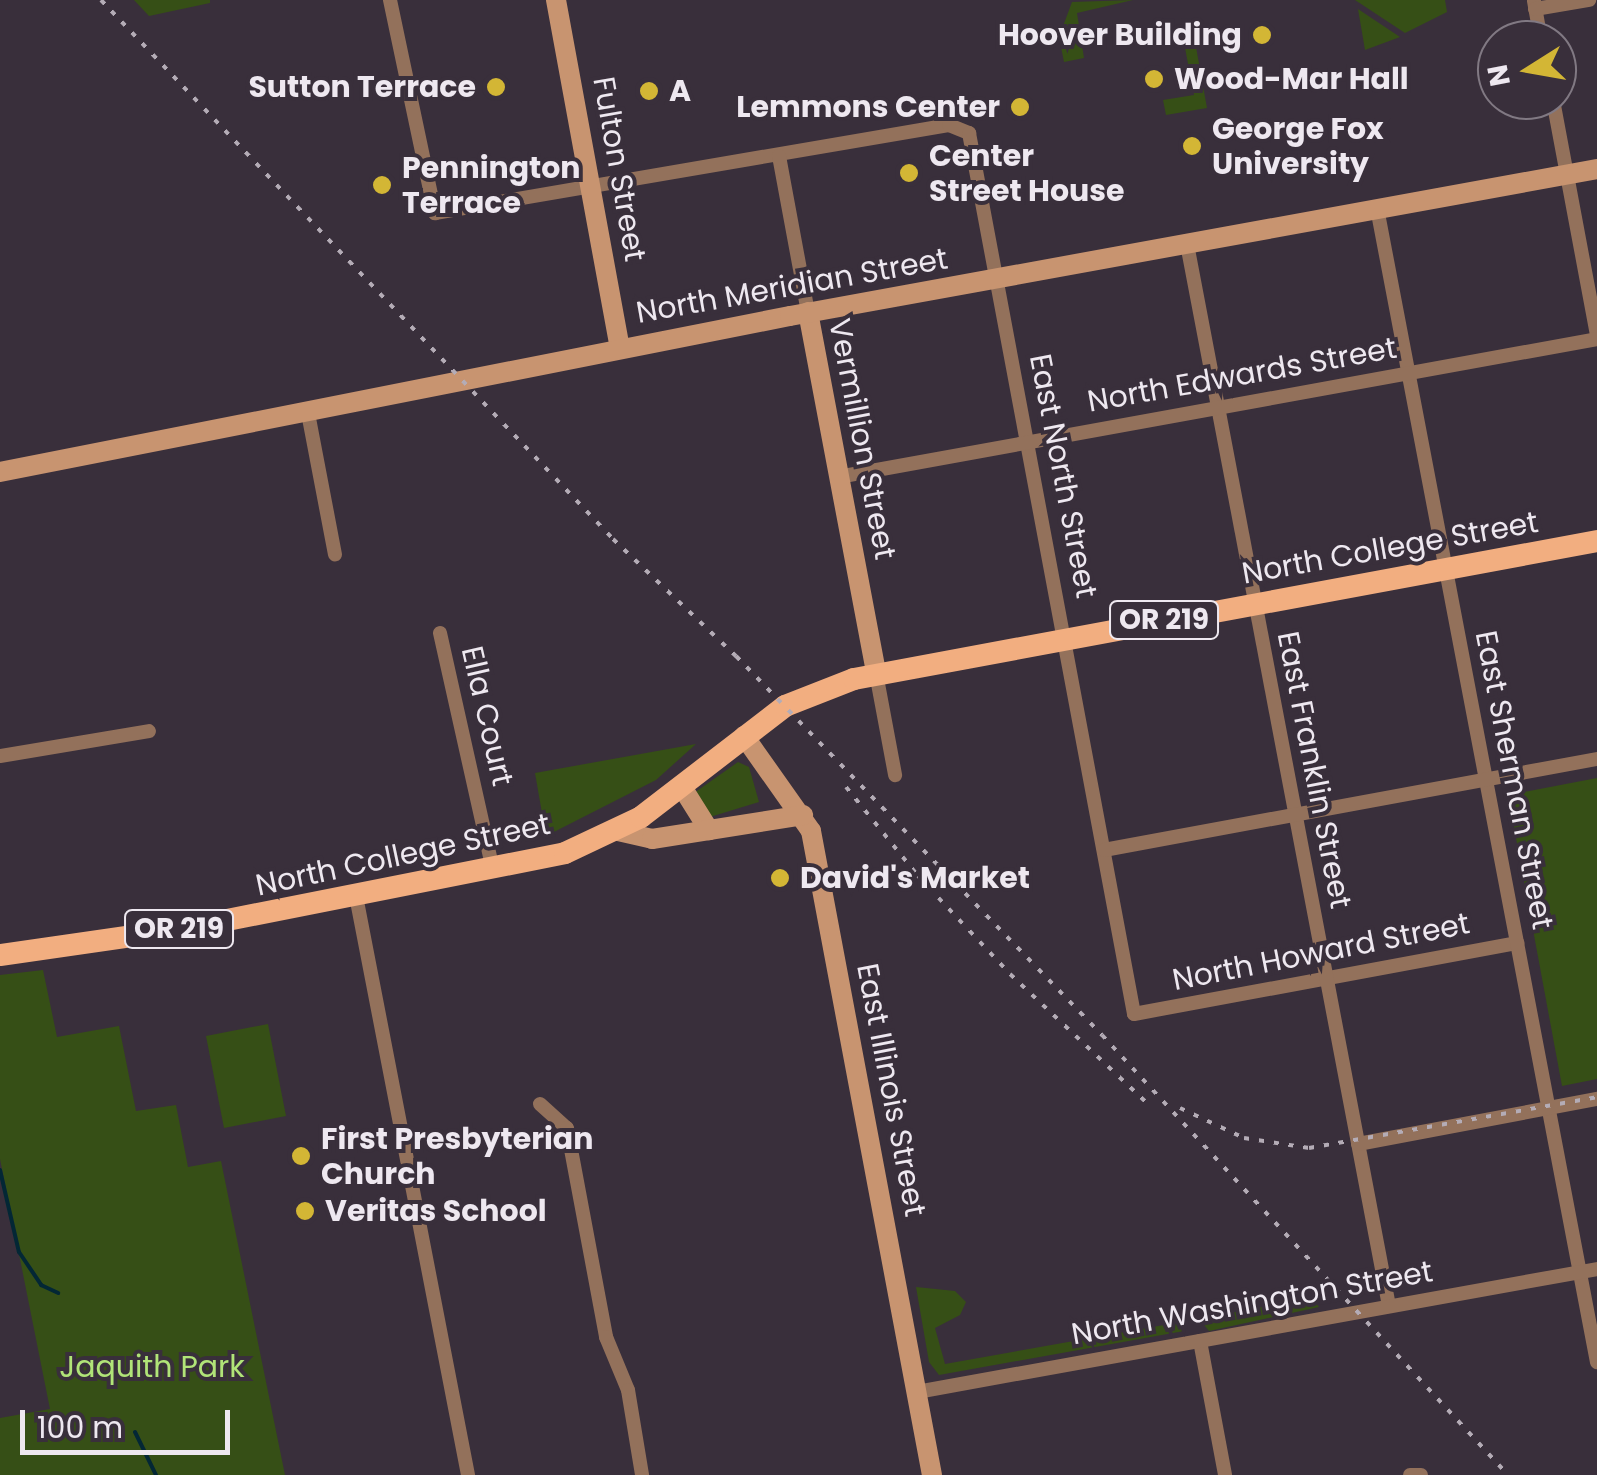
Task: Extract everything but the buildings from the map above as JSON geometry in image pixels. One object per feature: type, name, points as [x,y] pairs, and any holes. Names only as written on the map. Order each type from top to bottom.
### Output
[{"type":"main road","name":"North College Street","points":[[0,955],[356,896],[565,853],[618,831],[682,787],[785,706],[876,674],[1597,541]]},
{"type":"street","points":[[390,0],[435,213],[592,190],[778,156]]},
{"type":"street","name":"Fulton Street","points":[[556,0],[620,348]]},
{"type":"street","points":[[1534,5],[1589,0]]},
{"type":"street","points":[[1556,120],[1597,337]]},
{"type":"street","name":"East North Street","points":[[778,156],[963,128],[973,140],[1134,1014]]},
{"type":"street","name":"Vermillion Street","points":[[778,156],[876,674]]},
{"type":"street","name":"North Meridian Street","points":[[0,472],[808,312],[1597,169]]},
{"type":"street","name":"East Sherman Street","points":[[1378,208],[1597,1362]]},
{"type":"street","name":"East Franklin Street","points":[[1186,244],[1388,1306]]},
{"type":"street","name":"North Edwards Street","points":[[838,477],[1597,337]]},
{"type":"street","points":[[308,413],[335,554]]},
{"type":"street","name":"Ella Court","points":[[440,633],[493,870]]},
{"type":"street","points":[[876,674],[895,775]]},
{"type":"street","points":[[0,756],[149,730]]},
{"type":"street","name":"East Illinois Street","points":[[744,736],[803,815],[932,1475]]},
{"type":"street","points":[[1104,850],[1597,758]]},
{"type":"street","points":[[682,787],[709,830]]},
{"type":"street","points":[[618,831],[652,839],[803,815]]},
{"type":"street","points":[[356,896],[468,1475]]},
{"type":"street","name":"North Howard Street","points":[[1134,1014],[1518,943]]},
{"type":"street","points":[[1358,1144],[1597,1099]]},
{"type":"street","points":[[540,1104],[567,1128],[606,1337],[628,1390],[642,1475]]},
{"type":"street","name":"North Washington Street","points":[[917,1392],[1597,1268]]},
{"type":"street","points":[[1200,1341],[1225,1475]]},
{"type":"green space","points":[[134,0],[210,0],[210,3],[149,16]]},
{"type":"green space","points":[[1133,0],[1077,13],[1084,58],[1064,62],[1059,37],[1072,2]]},
{"type":"green space","points":[[1355,0],[1445,0],[1447,12],[1405,33]]},
{"type":"green space","points":[[1358,9],[1400,37],[1365,50]]},
{"type":"green space","points":[[1196,47],[1207,108],[1166,115],[1163,100],[1194,95],[1185,48]]},
{"type":"green space","points":[[696,744],[656,780],[546,836],[535,773]]},
{"type":"green space","points":[[738,762],[749,767],[759,802],[710,817],[694,793]]},
{"type":"green space","points":[[1597,778],[1597,1079],[1562,1086],[1508,795]]},
{"type":"green space","name":"Jaquith Park","points":[[43,970],[57,1037],[119,1026],[136,1111],[176,1105],[188,1167],[221,1161],[285,1475],[0,1475],[0,1418],[50,1409],[0,1159],[0,975]]},
{"type":"green space","points":[[268,1024],[286,1116],[224,1128],[206,1036]]},
{"type":"green space","points":[[916,1287],[955,1291],[966,1302],[960,1315],[935,1328],[945,1364],[1181,1322],[1184,1331],[939,1375],[929,1362]]},
{"type":"green space","points":[[1311,1297],[1319,1307],[1209,1331],[1200,1320],[1202,1311],[1225,1314]]},
{"type":"waterway","points":[[0,1170],[19,1252],[41,1285],[58,1293]]},
{"type":"waterway","points":[[135,1432],[156,1475]]},
{"type":"railway","points":[[101,0],[613,539],[736,656],[1102,1035],[1508,1475]]},
{"type":"railway","points":[[846,787],[918,876],[1010,974],[1149,1105]]},
{"type":"railway","points":[[1180,1108],[1244,1138],[1309,1148],[1597,1097]]},
{"type":"place","name":"Hoover Building","points":[[1262,35]]},
{"type":"place","name":"Wood-Mar Hall","points":[[1154,79]]},
{"type":"place","name":"Sutton Terrace","points":[[496,87]]},
{"type":"place","name":"A","points":[[649,91]]},
{"type":"place","name":"Lemmons Center","points":[[1020,107]]},
{"type":"place","name":"George Fox University","points":[[1192,146]]},
{"type":"place","name":"Center Street House","points":[[909,173]]},
{"type":"place","name":"Pennington Terrace","points":[[382,185]]},
{"type":"place","name":"David's Market","points":[[780,878]]},
{"type":"place","name":"First Presbyterian Church","points":[[301,1156]]},
{"type":"place","name":"Veritas School","points":[[305,1211]]}]
